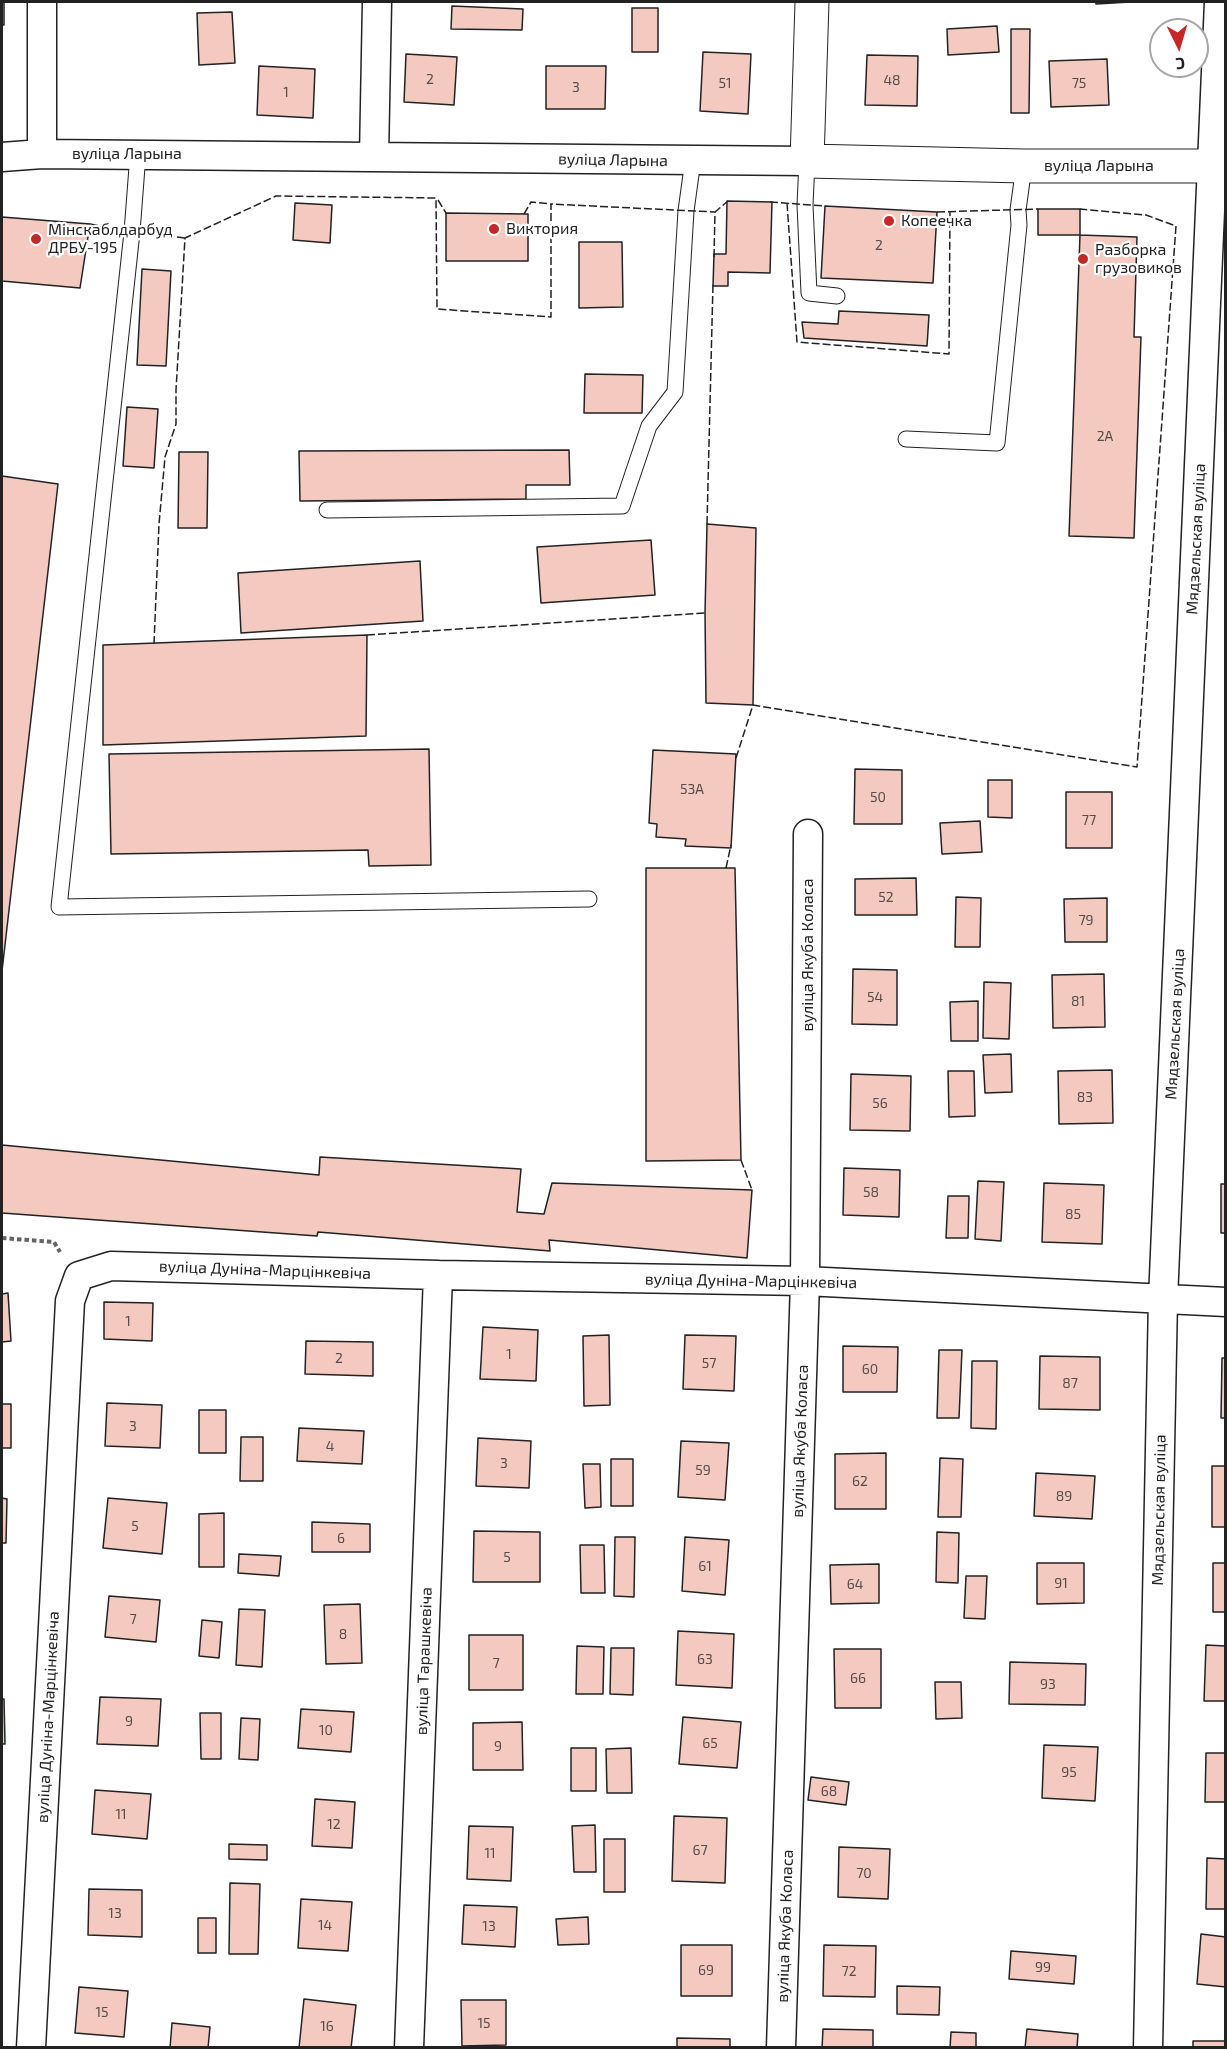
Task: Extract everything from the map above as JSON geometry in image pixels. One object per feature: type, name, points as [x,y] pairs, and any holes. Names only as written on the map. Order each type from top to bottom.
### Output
[{"type":"street","points":[[42,2],[42,154]]},
{"type":"street","points":[[374,157],[377,2]]},
{"type":"street","points":[[807,161],[812,2]]},
{"type":"street","name":"Мядзельская вуліца","points":[[1148,2048],[1163,1299],[1219,166],[1219,2]]},
{"type":"street","name":"вуліца Ларына","points":[[2,157],[42,154],[138,154],[807,161],[1024,166],[1219,166]]},
{"type":"street","name":"вуліца Якуба Коласа","points":[[781,2048],[805,1281],[808,834]]},
{"type":"street","name":"вуліца Дуніна-Марцінкевіча","points":[[31,2048],[70,1301],[79,1276],[111,1266],[438,1275],[805,1281],[1226,1302]]},
{"type":"street","name":"вуліца Тарашкевіча","points":[[409,2048],[438,1275]]},
{"type":"lane","points":[[138,154],[132,232],[59,907],[589,899]]},
{"type":"lane","points":[[327,510],[622,506],[649,426],[675,392],[686,212],[693,160]]},
{"type":"lane","points":[[807,161],[805,205],[809,293],[837,296]]},
{"type":"lane","points":[[906,439],[997,443],[1024,166]]},
{"type":"path","points":[[2,1238],[54,1242],[79,1276]]},
{"type":"building","points":[[2,2],[4,2],[4,25],[2,25]]},
{"type":"building","points":[[1096,2],[1130,2],[1096,4]]},
{"type":"building","points":[[452,6],[523,9],[522,30],[451,29]]},
{"type":"building","points":[[632,8],[658,8],[658,52],[632,52]]},
{"type":"building","points":[[232,12],[235,63],[199,65],[197,13]]},
{"type":"building","points":[[997,26],[999,52],[948,55],[947,29]]},
{"type":"building","points":[[1011,29],[1030,29],[1029,113],[1011,113]]},
{"type":"building","points":[[703,52],[751,54],[748,114],[700,111]]},
{"type":"building","points":[[406,54],[457,57],[454,105],[404,102]]},
{"type":"building","points":[[867,55],[918,56],[917,106],[865,105]]},
{"type":"building","points":[[1107,59],[1109,105],[1051,107],[1049,61]]},
{"type":"building","points":[[259,66],[315,69],[313,118],[257,115]]},
{"type":"building","points":[[546,66],[606,66],[605,109],[546,109]]},
{"type":"building","points":[[727,201],[772,202],[770,273],[728,272],[728,286],[713,286],[714,254],[726,254]]},
{"type":"building","points":[[295,203],[332,205],[330,243],[293,240]]},
{"type":"building","points":[[825,206],[937,212],[933,283],[821,278]]},
{"type":"building","points":[[1038,209],[1080,209],[1080,235],[1038,235]]},
{"type":"building","points":[[446,213],[528,214],[528,261],[446,261]]},
{"type":"building","points":[[2,217],[90,224],[80,288],[2,281]]},
{"type":"building","points":[[1080,235],[1137,237],[1134,337],[1141,337],[1134,538],[1069,536]]},
{"type":"building","points":[[579,242],[622,242],[623,307],[579,308]]},
{"type":"building","points":[[142,269],[171,271],[166,366],[137,365]]},
{"type":"building","points":[[839,311],[929,315],[927,346],[804,338],[802,322],[838,324]]},
{"type":"building","points":[[585,374],[643,375],[642,413],[584,413]]},
{"type":"building","points":[[127,407],[158,409],[154,468],[123,466]]},
{"type":"building","points":[[569,450],[570,485],[526,485],[526,499],[300,501],[299,451]]},
{"type":"building","points":[[179,452],[208,452],[207,528],[178,528]]},
{"type":"building","points":[[2,476],[58,484],[2,971]]},
{"type":"building","points":[[707,524],[756,528],[753,705],[706,703]]},
{"type":"building","points":[[651,540],[655,595],[541,603],[537,547]]},
{"type":"building","points":[[420,561],[423,621],[241,633],[238,573]]},
{"type":"building","points":[[367,635],[366,736],[103,745],[103,645]]},
{"type":"building","points":[[429,749],[431,865],[369,866],[368,850],[111,854],[109,754]]},
{"type":"building","points":[[653,750],[736,754],[731,848],[685,846],[686,839],[656,837],[657,824],[649,823]]},
{"type":"building","points":[[855,769],[902,770],[902,824],[854,824]]},
{"type":"building","points":[[988,780],[1012,780],[1012,818],[988,817]]},
{"type":"building","points":[[1066,792],[1112,792],[1112,848],[1066,848]]},
{"type":"building","points":[[980,821],[982,852],[942,854],[940,823]]},
{"type":"building","points":[[646,868],[735,868],[741,1160],[646,1161]]},
{"type":"building","points":[[916,878],[917,915],[855,915],[855,879]]},
{"type":"building","points":[[956,897],[981,898],[980,947],[955,947]]},
{"type":"building","points":[[1107,898],[1107,942],[1065,942],[1064,899]]},
{"type":"building","points":[[853,969],[897,970],[897,1025],[852,1024]]},
{"type":"building","points":[[1104,974],[1105,1027],[1053,1028],[1052,975]]},
{"type":"building","points":[[984,982],[1011,983],[1009,1039],[983,1038]]},
{"type":"building","points":[[978,1001],[978,1041],[951,1041],[950,1002]]},
{"type":"building","points":[[1011,1054],[1012,1092],[985,1093],[983,1055]]},
{"type":"building","points":[[1112,1070],[1113,1123],[1059,1124],[1058,1071]]},
{"type":"building","points":[[948,1071],[974,1071],[975,1116],[949,1117]]},
{"type":"building","points":[[851,1074],[911,1076],[910,1131],[850,1130]]},
{"type":"building","points":[[2,1145],[319,1175],[320,1157],[521,1169],[517,1212],[544,1214],[552,1183],[752,1190],[747,1258],[549,1240],[550,1251],[318,1232],[317,1236],[2,1213]]},
{"type":"building","points":[[844,1168],[900,1170],[899,1217],[843,1215]]},
{"type":"building","points":[[978,1181],[1004,1182],[1001,1241],[975,1239]]},
{"type":"building","points":[[1044,1183],[1104,1185],[1102,1244],[1042,1242]]},
{"type":"building","points":[[1221,1184],[1226,1184],[1226,1233],[1221,1233]]},
{"type":"building","points":[[948,1196],[969,1196],[968,1238],[946,1238]]},
{"type":"building","points":[[8,1293],[11,1341],[2,1342],[2,1294]]},
{"type":"building","points":[[104,1302],[153,1303],[152,1341],[104,1339]]},
{"type":"building","points":[[483,1327],[538,1330],[536,1381],[480,1379]]},
{"type":"building","points":[[609,1335],[610,1405],[584,1406],[583,1336]]},
{"type":"building","points":[[685,1335],[736,1336],[734,1391],[683,1389]]},
{"type":"building","points":[[306,1341],[373,1342],[373,1376],[305,1374]]},
{"type":"building","points":[[843,1346],[898,1347],[897,1392],[843,1392]]},
{"type":"building","points":[[939,1350],[962,1350],[959,1418],[937,1418]]},
{"type":"building","points":[[1040,1356],[1100,1357],[1100,1410],[1039,1409]]},
{"type":"building","points":[[1222,1358],[1226,1358],[1226,1418],[1221,1418]]},
{"type":"building","points":[[972,1361],[997,1361],[996,1429],[971,1428]]},
{"type":"building","points":[[107,1403],[162,1405],[160,1448],[105,1446]]},
{"type":"building","points":[[2,1404],[11,1404],[11,1448],[2,1448]]},
{"type":"building","points":[[199,1410],[226,1410],[226,1453],[199,1453]]},
{"type":"building","points":[[299,1428],[364,1431],[362,1464],[297,1461]]},
{"type":"building","points":[[241,1437],[263,1437],[263,1481],[240,1481]]},
{"type":"building","points":[[478,1438],[531,1441],[529,1488],[476,1486]]},
{"type":"building","points":[[681,1441],[729,1443],[725,1500],[678,1497]]},
{"type":"building","points":[[886,1453],[886,1509],[835,1509],[835,1454]]},
{"type":"building","points":[[940,1458],[963,1459],[961,1517],[938,1517]]},
{"type":"building","points":[[611,1459],[633,1459],[633,1506],[611,1506]]},
{"type":"building","points":[[583,1464],[600,1464],[601,1507],[585,1508]]},
{"type":"building","points":[[1212,1466],[1226,1466],[1226,1527],[1212,1527]]},
{"type":"building","points":[[1036,1473],[1095,1476],[1092,1519],[1034,1516]]},
{"type":"building","points":[[2,1498],[7,1499],[6,1543],[2,1543]]},
{"type":"building","points":[[108,1498],[167,1503],[162,1554],[103,1548]]},
{"type":"building","points":[[224,1513],[224,1567],[199,1567],[199,1514]]},
{"type":"building","points":[[312,1522],[370,1524],[370,1552],[312,1552]]},
{"type":"building","points":[[474,1531],[540,1532],[540,1582],[473,1582]]},
{"type":"building","points":[[937,1532],[959,1533],[958,1583],[936,1582]]},
{"type":"building","points":[[615,1537],[635,1537],[634,1597],[614,1596]]},
{"type":"building","points":[[685,1537],[729,1540],[725,1595],[682,1591]]},
{"type":"building","points":[[580,1545],[604,1545],[605,1593],[581,1593]]},
{"type":"building","points":[[239,1554],[281,1556],[279,1576],[238,1573]]},
{"type":"building","points":[[1037,1563],[1084,1563],[1084,1603],[1037,1604]]},
{"type":"building","points":[[1213,1563],[1226,1563],[1226,1612],[1213,1612]]},
{"type":"building","points":[[879,1564],[879,1603],[831,1604],[830,1565]]},
{"type":"building","points":[[966,1576],[987,1576],[985,1619],[964,1618]]},
{"type":"building","points":[[109,1596],[160,1600],[156,1642],[105,1637]]},
{"type":"building","points":[[360,1604],[362,1663],[326,1664],[324,1605]]},
{"type":"building","points":[[239,1609],[265,1610],[262,1667],[236,1665]]},
{"type":"building","points":[[202,1620],[222,1622],[219,1658],[199,1656]]},
{"type":"building","points":[[678,1631],[734,1634],[732,1688],[676,1685]]},
{"type":"building","points":[[469,1635],[523,1635],[523,1690],[469,1690]]},
{"type":"building","points":[[1206,1645],[1226,1646],[1226,1701],[1204,1701]]},
{"type":"building","points":[[577,1646],[604,1647],[603,1694],[576,1694]]},
{"type":"building","points":[[611,1648],[634,1648],[633,1695],[610,1694]]},
{"type":"building","points":[[834,1649],[881,1649],[881,1708],[835,1708]]},
{"type":"building","points":[[1010,1662],[1086,1664],[1085,1705],[1009,1704]]},
{"type":"building","points":[[935,1682],[961,1682],[962,1718],[936,1719]]},
{"type":"building","points":[[100,1697],[161,1699],[158,1746],[97,1744]]},
{"type":"building","points":[[2,1699],[4,1699],[5,1744],[2,1744]]},
{"type":"building","points":[[301,1709],[354,1712],[351,1752],[298,1748]]},
{"type":"building","points":[[200,1713],[221,1713],[221,1759],[201,1759]]},
{"type":"building","points":[[683,1717],[741,1722],[737,1768],[679,1764]]},
{"type":"building","points":[[241,1718],[260,1719],[258,1760],[239,1759]]},
{"type":"building","points":[[522,1722],[523,1770],[473,1770],[473,1723]]},
{"type":"building","points":[[1044,1745],[1098,1747],[1095,1801],[1042,1798]]},
{"type":"building","points":[[571,1748],[596,1748],[596,1791],[571,1791]]},
{"type":"building","points":[[631,1748],[632,1793],[607,1793],[606,1749]]},
{"type":"building","points":[[1206,1753],[1226,1753],[1226,1802],[1205,1802]]},
{"type":"building","points":[[811,1777],[849,1782],[846,1805],[808,1800]]},
{"type":"building","points":[[95,1790],[151,1794],[147,1839],[92,1834]]},
{"type":"building","points":[[315,1799],[355,1802],[352,1848],[312,1846]]},
{"type":"building","points":[[674,1816],[727,1818],[725,1883],[672,1881]]},
{"type":"building","points":[[595,1825],[596,1872],[574,1872],[572,1826]]},
{"type":"building","points":[[469,1826],[513,1827],[511,1881],[467,1879]]},
{"type":"building","points":[[604,1839],[625,1839],[625,1892],[604,1892]]},
{"type":"building","points":[[229,1844],[267,1845],[267,1860],[229,1859]]},
{"type":"building","points":[[839,1847],[890,1849],[888,1899],[838,1897]]},
{"type":"building","points":[[1207,1858],[1226,1859],[1226,1909],[1206,1909]]},
{"type":"building","points":[[230,1883],[260,1884],[258,1954],[229,1954]]},
{"type":"building","points":[[89,1889],[142,1890],[142,1937],[88,1935]]},
{"type":"building","points":[[301,1899],[352,1902],[348,1951],[298,1948]]},
{"type":"building","points":[[464,1905],[517,1907],[515,1947],[462,1944]]},
{"type":"building","points":[[588,1917],[589,1944],[558,1945],[556,1919]]},
{"type":"building","points":[[198,1918],[216,1918],[216,1953],[198,1953]]},
{"type":"building","points":[[1201,1934],[1226,1937],[1226,1987],[1197,1984]]},
{"type":"building","points":[[681,1945],[732,1945],[732,1996],[681,1996]]},
{"type":"building","points":[[824,1945],[876,1946],[875,1997],[823,1996]]},
{"type":"building","points":[[1011,1951],[1076,1956],[1074,1984],[1009,1979]]},
{"type":"building","points":[[897,1986],[940,1987],[939,2015],[897,2014]]},
{"type":"building","points":[[79,1987],[128,1991],[124,2037],[75,2033]]},
{"type":"building","points":[[304,1999],[356,2005],[351,2048],[299,2048]]},
{"type":"building","points":[[461,2000],[506,2000],[506,2045],[462,2046]]},
{"type":"building","points":[[172,2023],[210,2027],[208,2048],[170,2048]]},
{"type":"building","points":[[823,2029],[873,2030],[873,2048],[822,2048]]},
{"type":"building","points":[[1027,2029],[1078,2034],[1077,2048],[1025,2048]]},
{"type":"building","points":[[951,2032],[976,2033],[976,2048],[950,2048]]},
{"type":"building","points":[[677,2038],[730,2039],[730,2048],[677,2048]]},
{"type":"building","points":[[1193,2041],[1226,2041],[1226,2048],[1193,2048]]},
{"type":"fence","points":[[154,644],[159,524],[165,457],[176,424],[185,238],[276,196],[436,198],[437,309],[551,317],[551,204],[715,212]]},
{"type":"fence","points":[[438,200],[446,213]]},
{"type":"fence","points":[[714,257],[715,212],[728,201]]},
{"type":"fence","points":[[524,214],[531,202],[551,204]]},
{"type":"fence","points":[[770,202],[825,206]]},
{"type":"fence","points":[[787,203],[797,342],[949,354],[950,211]]},
{"type":"fence","points":[[937,212],[1038,209]]},
{"type":"fence","points":[[736,758],[753,705],[1137,767],[1176,226],[1146,215],[1080,209]]},
{"type":"fence","points":[[90,224],[185,238]]},
{"type":"fence","points":[[707,524],[713,284]]},
{"type":"fence","points":[[367,635],[705,613]]},
{"type":"fence","points":[[726,868],[731,845]]},
{"type":"fence","points":[[741,1160],[752,1190]]},
{"type":"place","name":"Копеечка","points":[[889,221]]},
{"type":"place","name":"Виктория","points":[[494,229]]},
{"type":"place","name":"Мінскаблдарбуд ДРБУ-195","points":[[36,239]]},
{"type":"place","name":"Разборка грузовиков","points":[[1083,259]]}]
